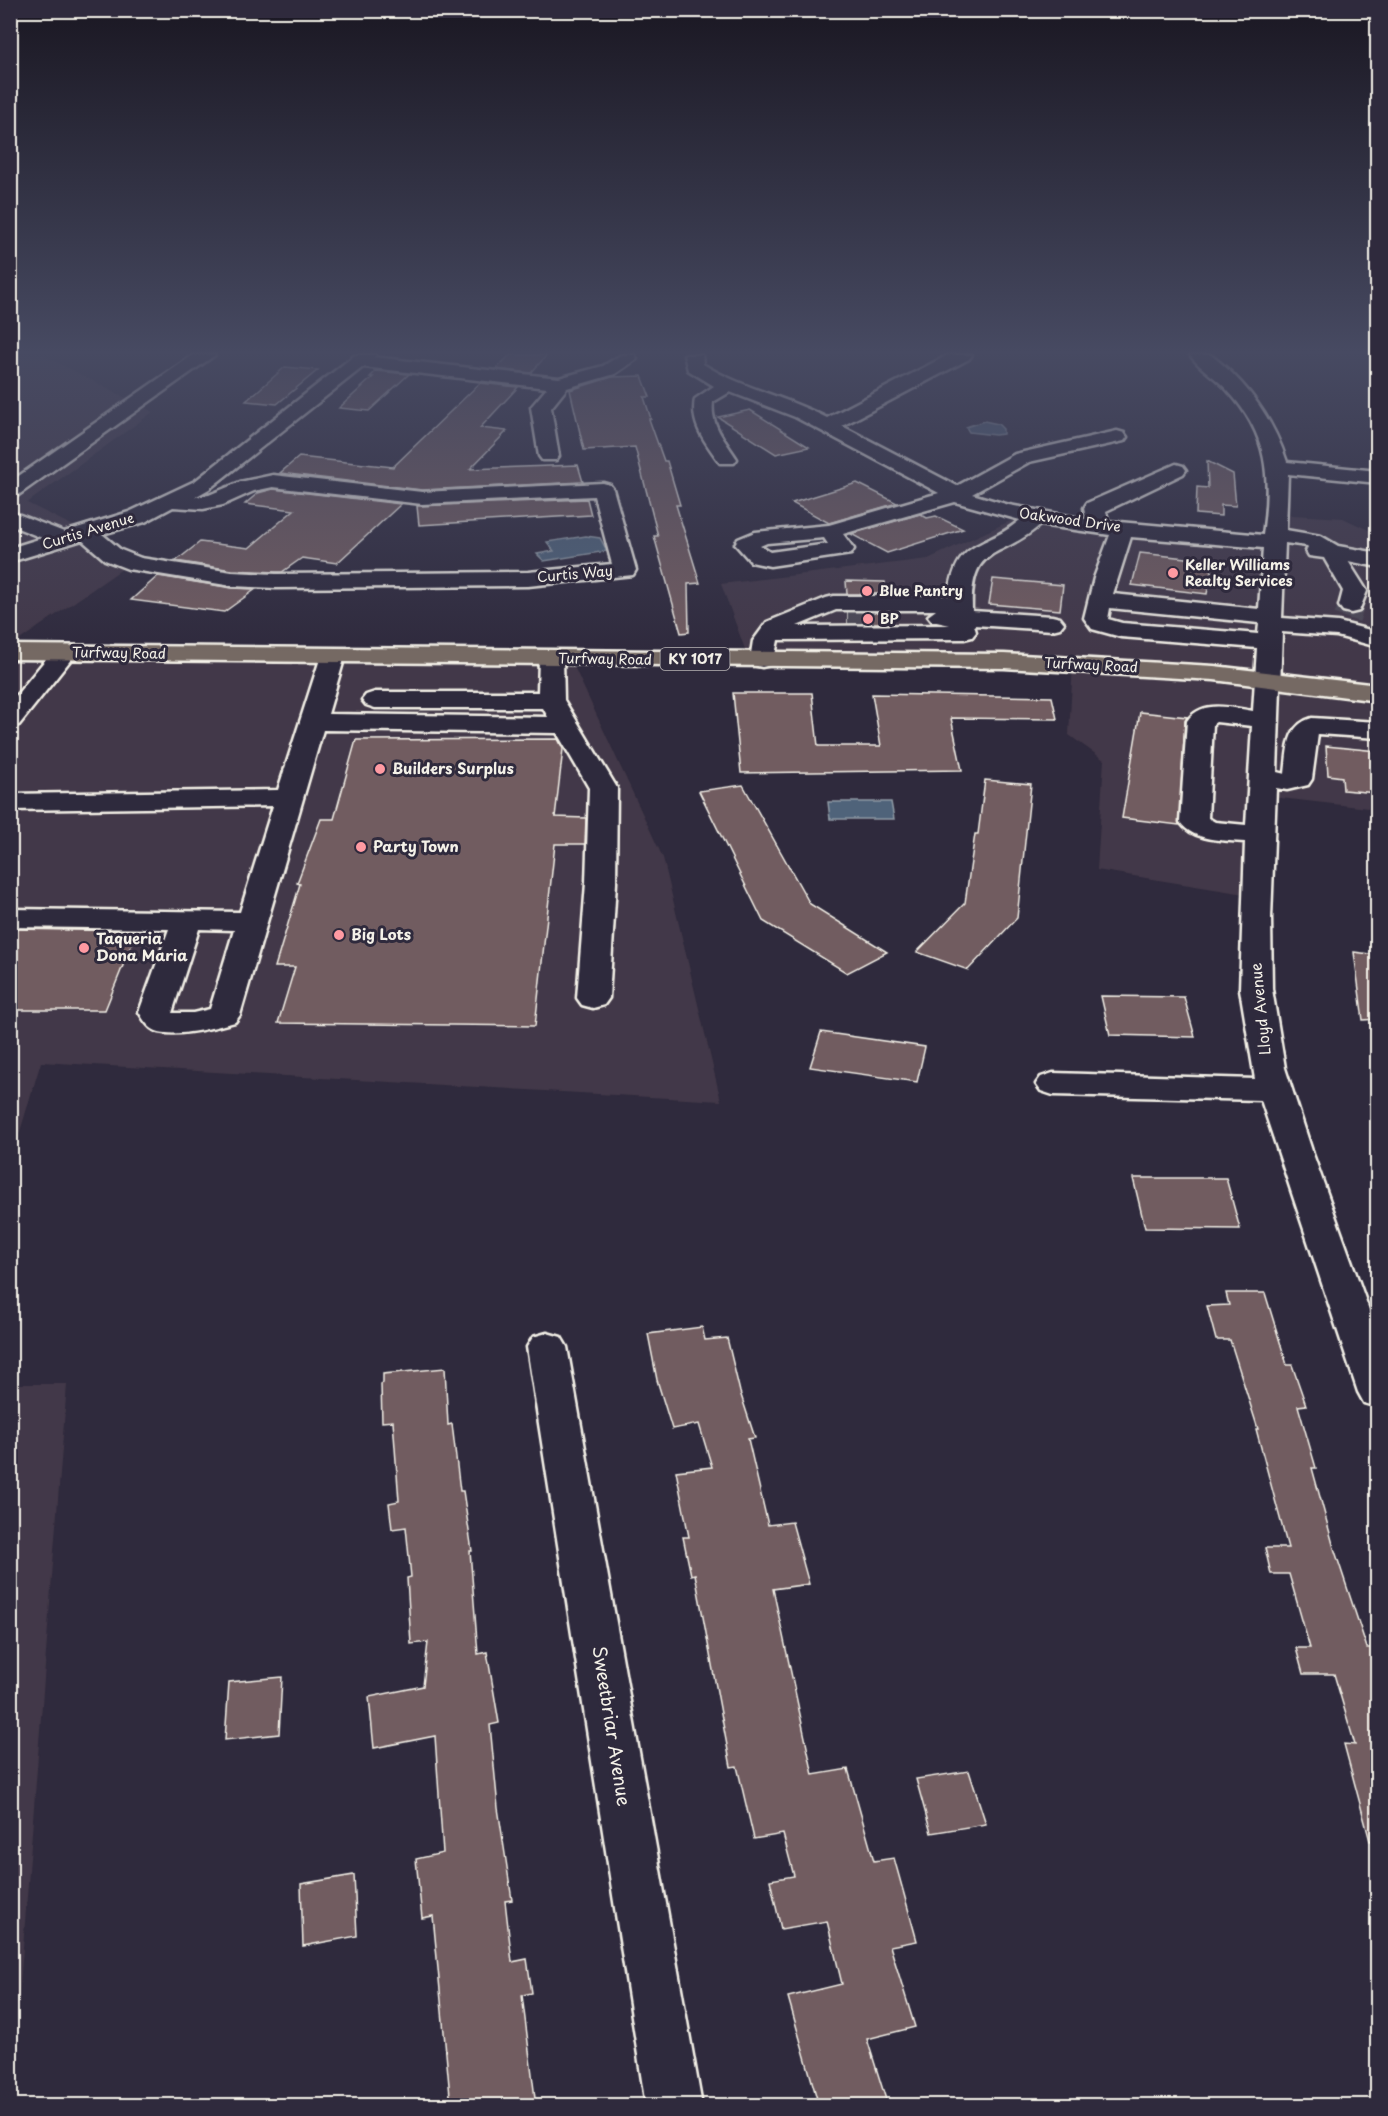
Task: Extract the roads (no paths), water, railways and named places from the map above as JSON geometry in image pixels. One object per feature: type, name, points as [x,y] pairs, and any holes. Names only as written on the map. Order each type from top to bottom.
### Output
[{"type":"main road","name":"Turfway Road","points":[[10,652],[971,661],[1143,668],[1268,679],[1377,693]]},
{"type":"street","points":[[10,492],[65,454]]},
{"type":"street","name":"Curtis Avenue","points":[[16,546],[65,540],[137,517],[172,501],[223,471],[244,454]]},
{"type":"street","points":[[723,454],[727,459]]},
{"type":"street","name":"Oakwood Drive","points":[[878,454],[955,495],[996,509],[1036,517],[1123,528],[1274,542],[1377,560]]},
{"type":"street","points":[[830,531],[955,495],[1022,458],[1035,454]]},
{"type":"street","points":[[1275,454],[1278,467],[1377,477]]},
{"type":"street","name":"Lloyd Avenue","points":[[1278,467],[1256,918],[1256,989],[1268,1068],[1377,1392]]},
{"type":"street","points":[[1098,525],[1095,508],[1176,470]]},
{"type":"street","name":"Curtis Way","points":[[87,533],[113,555],[136,564],[232,579],[528,579],[625,570],[603,489],[422,498],[273,481],[249,486],[215,502],[200,505],[172,501]]},
{"type":"street","points":[[10,517],[65,540]]},
{"type":"street","points":[[971,661],[961,613],[970,560],[977,553],[1010,538],[1036,517]]},
{"type":"street","points":[[1123,528],[1100,600],[1096,618],[1100,624],[1120,630],[1270,628],[1345,618],[1377,640]]},
{"type":"street","points":[[1331,551],[1355,591],[1345,618]]},
{"type":"street","points":[[902,585],[961,613]]},
{"type":"street","points":[[762,660],[765,641],[777,628],[804,614],[834,603],[1052,623]]},
{"type":"street","points":[[888,619],[961,613]]},
{"type":"street","points":[[777,628],[961,613]]},
{"type":"street","points":[[777,628],[848,618],[804,614]]},
{"type":"street","points":[[14,710],[64,653]]},
{"type":"street","points":[[187,920],[155,1012],[163,1022],[194,1023],[224,1015],[333,656]]},
{"type":"street","points":[[551,658],[551,700],[603,788],[601,883],[593,998]]},
{"type":"street","points":[[316,711],[551,700]]},
{"type":"street","points":[[316,711],[566,725]]},
{"type":"street","points":[[1260,835],[1208,830],[1194,822],[1200,721],[1211,714],[1266,720]]},
{"type":"street","points":[[1263,778],[1287,782],[1298,779],[1304,733],[1312,726],[1377,730]]},
{"type":"street","points":[[10,802],[290,798]]},
{"type":"street","points":[[10,918],[252,921]]},
{"type":"street","points":[[1053,1084],[1275,1090]]},
{"type":"street","name":"Sweetbriar Avenue","points":[[548,1347],[674,2106]]},
{"type":"water","points":[[586,536],[600,538],[607,551],[544,561],[537,554],[554,551],[547,542]]},
{"type":"water","points":[[828,802],[891,802],[894,819],[830,819]]},
{"type":"tunnel","points":[[1347,618],[1351,606]]},
{"type":"tunnel","points":[[848,624],[889,624]]},
{"type":"place","name":"Keller Williams Realty Services","points":[[1173,573]]},
{"type":"place","name":"Blue Pantry","points":[[867,591]]},
{"type":"place","name":"BP","points":[[868,619]]},
{"type":"place","name":"Builders Surplus","points":[[380,769]]},
{"type":"place","name":"Party Town","points":[[361,847]]},
{"type":"place","name":"Big Lots","points":[[339,935]]},
{"type":"place","name":"Taqueria Dona Maria","points":[[84,948]]}]
